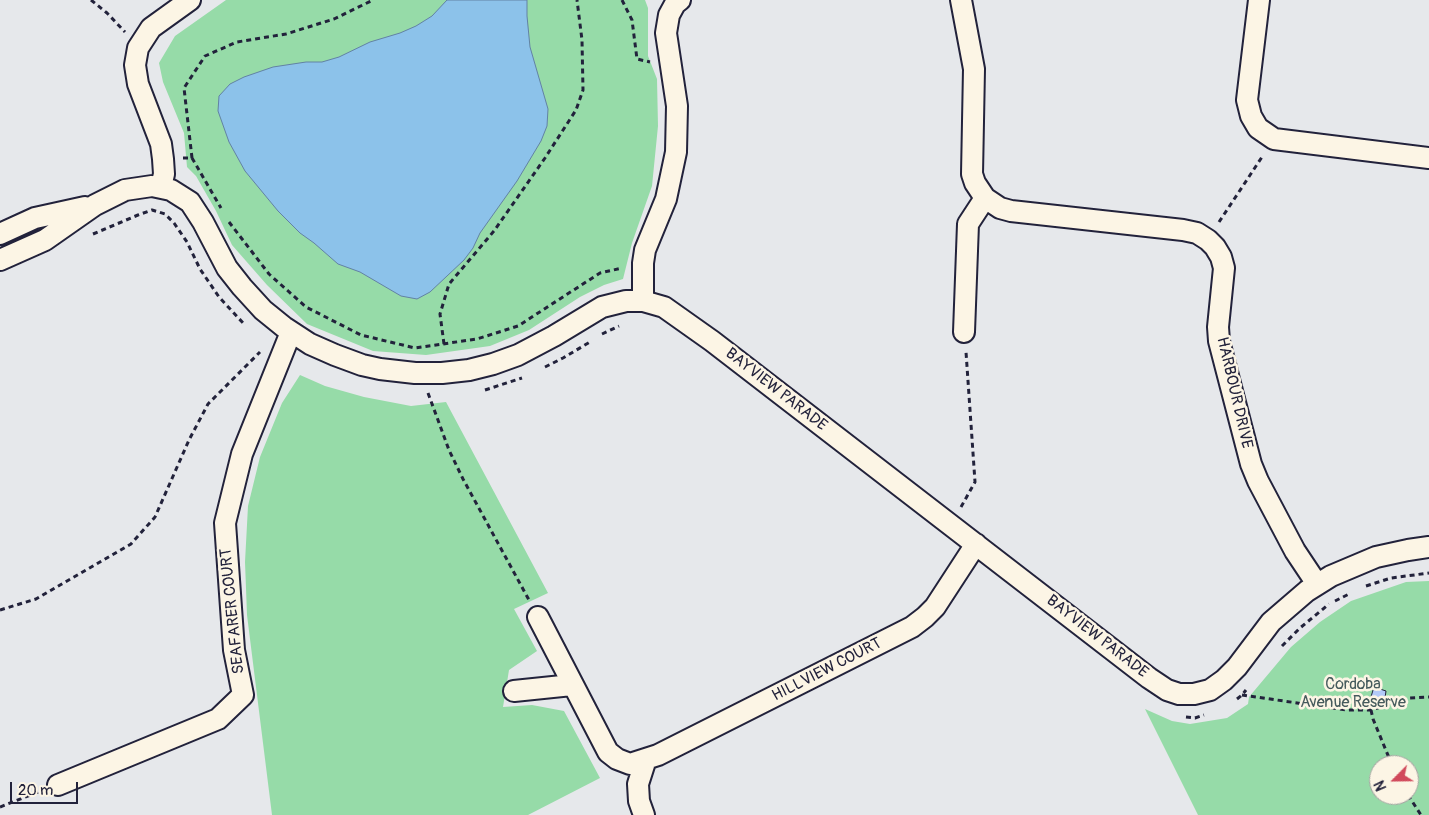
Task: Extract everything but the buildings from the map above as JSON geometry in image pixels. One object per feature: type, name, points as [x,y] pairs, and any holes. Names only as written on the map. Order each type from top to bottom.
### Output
[{"type":"street","points":[[161,187],[164,174],[163,159],[157,132],[138,84],[135,65],[138,48],[150,28],[190,0]]},
{"type":"street","points":[[961,0],[974,69],[972,174],[975,183],[985,198],[1000,208],[1011,211],[1183,230],[1197,233],[1208,240]]},
{"type":"street","points":[[1259,0],[1247,100],[1251,116],[1258,128],[1274,139],[1429,158]]},
{"type":"street","points":[[643,301],[642,263],[645,250],[666,199],[676,152],[677,106],[666,33],[669,16],[675,1]]},
{"type":"street","name":"BAYVIEW PARADE","points":[[0,260],[45,240],[95,205],[125,190],[152,186],[171,190],[190,202],[203,222],[227,268],[264,310],[291,332],[310,344],[335,356],[362,365],[380,369],[421,373],[469,370],[493,364],[527,350],[602,307],[626,301],[643,301],[670,310],[1168,690],[1179,694],[1194,694],[1210,690],[1224,680],[1237,667],[1271,622],[1300,596],[1317,584],[1350,566],[1376,557],[1429,547]]},
{"type":"street","points":[[964,332],[968,224],[985,198]]},
{"type":"street","name":"BAYVIEW PARADE","points":[[0,234],[35,218],[95,205]]},
{"type":"street","name":"HARBOUR DRIVE","points":[[1208,240],[1221,257],[1224,268],[1218,327],[1219,342],[1250,464],[1295,551],[1317,584]]},
{"type":"street","name":"SEAFARER COURT","points":[[58,784],[218,719],[243,695],[234,650],[225,523],[242,454],[276,347],[291,332]]},
{"type":"street","name":"HILLVIEW COURT","points":[[538,617],[608,752],[617,759],[630,764],[658,755],[912,627],[926,617],[935,606],[976,544]]},
{"type":"street","points":[[514,691],[572,685]]},
{"type":"street","points":[[644,815],[639,801],[638,784],[646,759]]},
{"type":"path","points":[[91,0],[107,13],[138,48]]},
{"type":"path","points":[[374,0],[334,19],[286,34],[237,42],[205,56],[184,88],[192,158],[231,225],[269,274],[306,307],[361,335],[415,348],[477,339],[518,326],[600,273],[642,263]]},
{"type":"path","points":[[444,344],[440,314],[449,284],[494,231],[576,110],[583,90],[582,40],[577,0]]},
{"type":"path","points":[[622,0],[632,20],[638,59],[672,68]]},
{"type":"path","points":[[1208,240],[1274,139]]},
{"type":"path","points":[[163,159],[192,158]]},
{"type":"path","points":[[87,238],[138,214],[152,210],[165,214],[174,223],[200,269],[219,297],[247,326]]},
{"type":"path","points":[[540,370],[602,334],[624,324]]},
{"type":"path","points":[[950,524],[975,482],[964,332]]},
{"type":"path","points":[[0,610],[36,599],[131,544],[155,517],[189,440],[208,404],[276,347]]},
{"type":"path","points":[[421,373],[449,450],[538,617]]},
{"type":"path","points":[[482,390],[492,389],[525,377]]},
{"type":"path","points":[[420,396],[438,395]]},
{"type":"path","points":[[1365,587],[1391,578],[1429,573]]},
{"type":"path","points":[[1276,651],[1300,628],[1330,604],[1350,593]]},
{"type":"path","points":[[1235,700],[1247,689]]},
{"type":"path","points":[[1210,690],[1346,710],[1371,710],[1410,698],[1429,697]]},
{"type":"path","points":[[1371,710],[1388,755]]},
{"type":"path","points":[[1178,716],[1195,718],[1212,713]]},
{"type":"path","points":[[0,807],[58,784]]},
{"type":"green space","points":[[226,0],[645,0],[648,8],[648,56],[657,79],[658,126],[652,186],[632,243],[623,279],[604,285],[580,297],[529,330],[490,346],[426,355],[373,351],[307,324],[267,285],[232,245],[216,211],[196,176],[187,167],[184,133],[163,82],[159,63],[175,36]]},
{"type":"green space","points":[[300,375],[325,386],[364,397],[411,406],[446,402],[548,593],[514,609],[537,651],[509,670],[503,707],[532,705],[564,711],[600,778],[528,815],[272,815],[247,615],[245,562],[248,506],[260,457],[282,403]]},
{"type":"green space","name":"Cordoba Avenue Reserve","points":[[1429,581],[1429,815],[1198,815],[1145,709],[1172,721],[1190,724],[1227,718],[1248,704],[1249,697],[1291,647],[1320,622],[1351,601],[1406,582]]},
{"type":"water","points":[[447,0],[527,0],[530,47],[548,109],[547,126],[541,141],[517,181],[480,233],[473,248],[464,260],[430,292],[417,299],[401,296],[360,272],[338,264],[300,233],[278,211],[245,171],[229,142],[218,111],[219,96],[230,84],[244,77],[273,67],[306,62],[322,62],[339,57],[370,42],[400,33],[432,16]]}]
